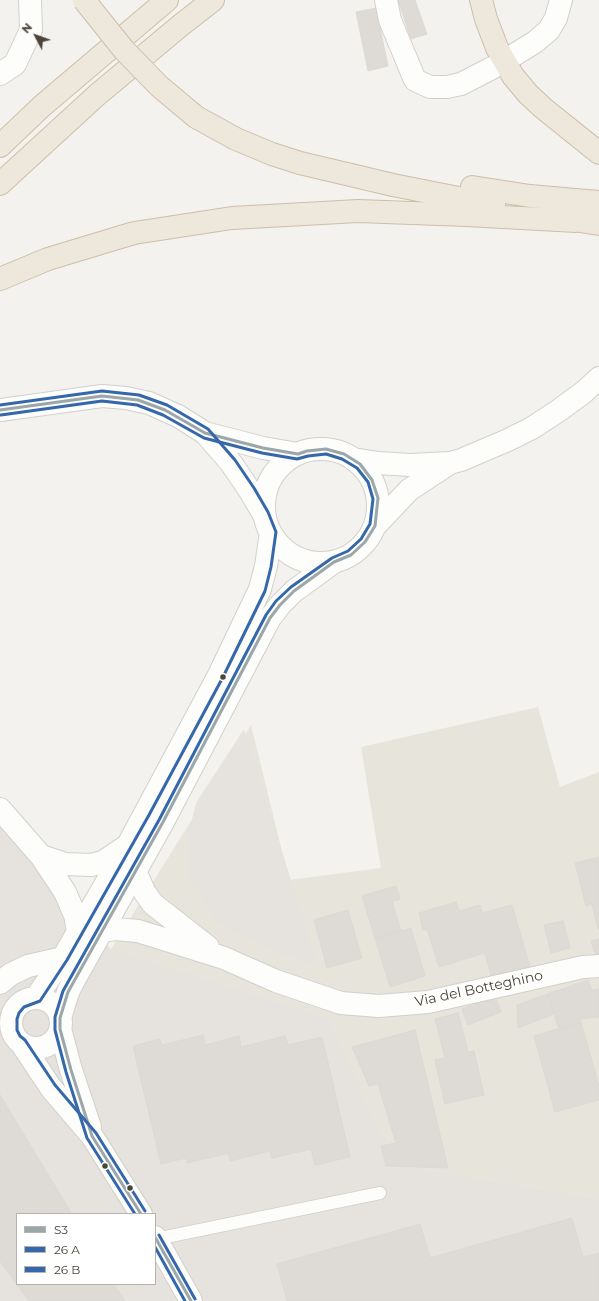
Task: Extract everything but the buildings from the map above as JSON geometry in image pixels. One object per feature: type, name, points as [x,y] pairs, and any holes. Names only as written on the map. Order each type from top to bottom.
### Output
[{"type":"highway","points":[[84,0],[124,50],[159,86],[196,117],[236,131],[260,134],[294,146],[435,182],[530,196],[599,202]]},
{"type":"highway","points":[[101,0],[139,46],[165,72],[236,131],[272,154],[316,167],[393,185],[576,221],[599,224]]},
{"type":"highway","points":[[0,184],[97,95],[181,25],[214,0]]},
{"type":"highway","points":[[481,0],[493,39],[513,76],[528,94],[543,108],[599,153]]},
{"type":"highway","points":[[0,146],[42,106],[162,3]]},
{"type":"highway","points":[[0,279],[48,259],[134,233],[232,218],[358,211],[576,221]]},
{"type":"street","points":[[0,74],[15,64],[31,30],[30,0]]},
{"type":"street","points":[[386,0],[390,20],[415,80],[430,87],[447,88],[461,84],[492,68]]},
{"type":"street","points":[[514,55],[535,42],[549,30],[556,18],[561,0]]},
{"type":"street","points":[[374,526],[409,490],[450,463],[487,450],[532,428],[584,392],[599,378]]},
{"type":"street","points":[[0,410],[102,396],[126,398],[149,403],[165,410],[205,434],[231,463],[250,491],[279,545],[285,551],[304,561],[319,563],[334,562]]},
{"type":"street","points":[[205,434],[263,448],[298,454]]},
{"type":"street","points":[[140,1213],[92,1136],[11,1038],[11,1020],[18,1006],[64,958],[128,845],[219,675],[243,626],[260,589],[266,566],[267,524],[264,496],[271,479],[285,462],[298,454],[307,451],[326,449],[335,451],[353,459],[378,463],[410,465],[450,463]]},
{"type":"street","points":[[11,1038],[30,1047],[42,1047],[56,1038],[68,992],[163,822],[270,618],[294,591],[334,562],[347,557],[359,549],[371,534],[378,507],[375,488],[366,472],[353,459]]},
{"type":"street","points":[[0,808],[41,856],[69,899],[75,915],[78,931]]},
{"type":"street","points":[[41,856],[65,864],[91,866],[110,858],[128,845]]},
{"type":"street","name":"Via del Botteghino","points":[[135,871],[145,893],[153,904],[224,958]]},
{"type":"street","name":"Via del Botteghino","points":[[101,931],[115,928],[138,931],[224,958],[276,981],[341,1003],[379,1006],[428,1002],[583,967],[599,966]]},
{"type":"street","points":[[0,983],[11,974],[28,966],[64,958]]},
{"type":"street","points":[[18,1006],[48,1002],[55,1008],[71,1070],[92,1136]]},
{"type":"street","points":[[156,1238],[191,1301]]},
{"type":"lane","points":[[156,1238],[380,1193]]},
{"type":"shaded area","points":[[538,707],[560,787],[599,772],[599,1198],[395,1164],[111,949],[251,725],[289,880],[381,868],[361,747]]},
{"type":"shaded area","points":[[244,729],[318,967],[273,950],[241,936],[221,925],[211,914],[188,875],[187,839],[196,803]]},
{"type":"shaded area","points":[[0,823],[111,949],[327,1019],[395,1164],[599,1198],[599,1301],[0,1301]]},
{"type":"transit line","points":[[0,405],[102,391],[139,395],[167,405],[208,429],[235,460],[268,512],[276,532],[271,567],[265,591],[223,677],[149,815],[67,960],[40,1001],[24,1007],[19,1013],[17,1019],[17,1030],[20,1036],[25,1040],[55,1085],[96,1133],[145,1211]]},
{"type":"transit line","name":"S3","points":[[0,410],[102,396],[138,400],[165,410],[205,433],[263,448],[298,454],[307,451],[326,449],[344,454],[360,464],[372,480],[378,498],[375,526],[365,542],[351,555],[334,562],[294,591],[270,618],[163,822],[68,992],[60,1018],[60,1029],[71,1070],[92,1136],[140,1213]]},
{"type":"transit line","points":[[1,415],[102,401],[137,405],[163,415],[204,438],[262,453],[297,459],[326,454],[342,459],[357,468],[368,482],[373,499],[370,524],[361,539],[348,551],[332,558],[291,587],[276,601],[266,615],[159,820],[63,991],[55,1017],[55,1030],[66,1072],[87,1138],[134,1213]]},
{"type":"transit line","points":[[159,1235],[195,1299]]},
{"type":"transit line","name":"S3","points":[[156,1239],[191,1301]]},
{"type":"transit line","points":[[156,1249],[185,1301]]}]
